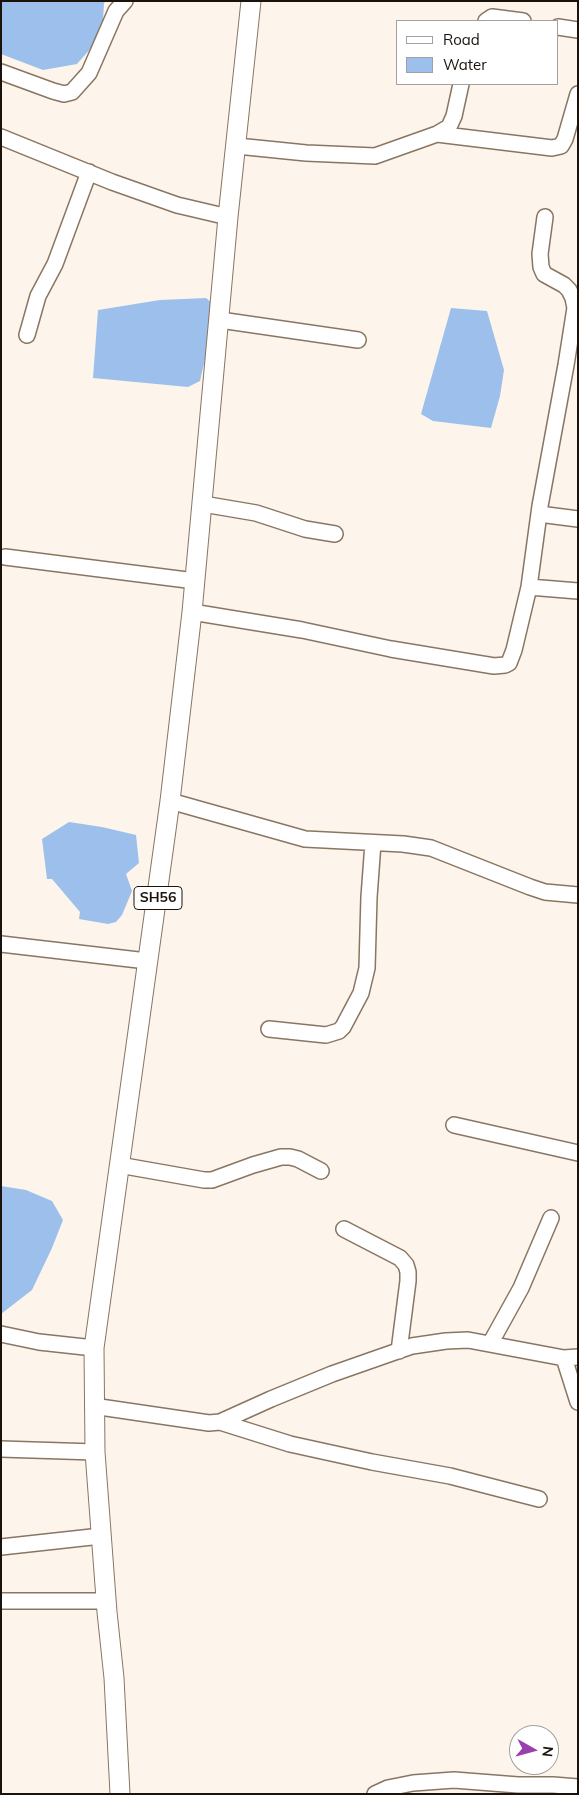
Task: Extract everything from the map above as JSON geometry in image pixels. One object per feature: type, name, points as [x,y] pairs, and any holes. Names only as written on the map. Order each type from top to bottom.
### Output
[{"type":"main road","name":"SH56","points":[[120,1794],[114,1678],[94,1452],[94,1348],[170,801],[203,504],[228,217],[251,1]]},
{"type":"street","points":[[1,72],[53,91],[64,94],[72,92],[89,73],[116,11],[125,1]]},
{"type":"street","points":[[488,20],[492,17],[515,20]]},
{"type":"street","points":[[559,27],[578,30]]},
{"type":"street","points":[[236,146],[306,153],[375,156],[437,134],[449,127],[461,85]]},
{"type":"street","points":[[437,134],[552,148],[561,146],[566,139],[578,94]]},
{"type":"street","points":[[1,137],[177,205],[228,217]]},
{"type":"street","points":[[27,335],[38,296],[55,264],[89,172]]},
{"type":"street","points":[[192,612],[302,630],[391,649],[494,666],[504,666],[509,663],[514,650],[528,587],[539,514],[576,308],[569,290],[564,285],[544,274],[541,267],[540,254],[545,217]]},
{"type":"street","points":[[220,320],[358,340]]},
{"type":"street","points":[[203,504],[256,512],[305,529],[335,534]]},
{"type":"street","points":[[539,514],[578,519]]},
{"type":"street","points":[[5,557],[195,582]]},
{"type":"street","points":[[528,587],[578,591]]},
{"type":"street","points":[[170,801],[304,839],[403,844],[431,848],[530,887],[546,892],[578,895]]},
{"type":"street","points":[[269,1029],[326,1035],[343,1027],[361,993],[367,968],[373,843]]},
{"type":"street","points":[[1,944],[147,961]]},
{"type":"street","points":[[454,1125],[578,1153]]},
{"type":"street","points":[[119,1165],[212,1180],[253,1165],[281,1157],[290,1157],[321,1171]]},
{"type":"street","points":[[490,1344],[521,1288],[551,1218]]},
{"type":"street","points":[[344,1229],[400,1258],[406,1264],[408,1281],[399,1351]]},
{"type":"street","points":[[1,1334],[39,1342],[94,1348]]},
{"type":"street","points":[[93,1406],[209,1423],[220,1422],[332,1374],[412,1346],[468,1340],[571,1358],[578,1402]]},
{"type":"street","points":[[220,1422],[290,1444],[372,1462],[450,1476],[539,1499]]},
{"type":"street","points":[[1,1449],[94,1452]]},
{"type":"street","points":[[1,1547],[101,1536]]},
{"type":"street","points":[[1,1601],[106,1600]]},
{"type":"street","points":[[375,1794],[388,1788],[454,1780],[517,1789],[553,1784],[578,1787]]},
{"type":"water","points":[[1,1],[106,1],[104,3],[103,20],[99,34],[91,48],[77,64],[43,70],[1,54]]},
{"type":"water","points":[[206,298],[217,307],[200,381],[188,387],[93,378],[98,310],[160,300]]},
{"type":"water","points":[[451,308],[487,311],[504,370],[500,396],[491,428],[433,421],[421,414]]},
{"type":"water","points":[[69,822],[136,835],[139,863],[126,874],[132,891],[122,915],[116,922],[108,924],[79,919],[80,912],[52,879],[47,879],[42,839]]},
{"type":"water","points":[[1,1186],[26,1190],[52,1201],[63,1220],[32,1290],[1,1314]]}]
